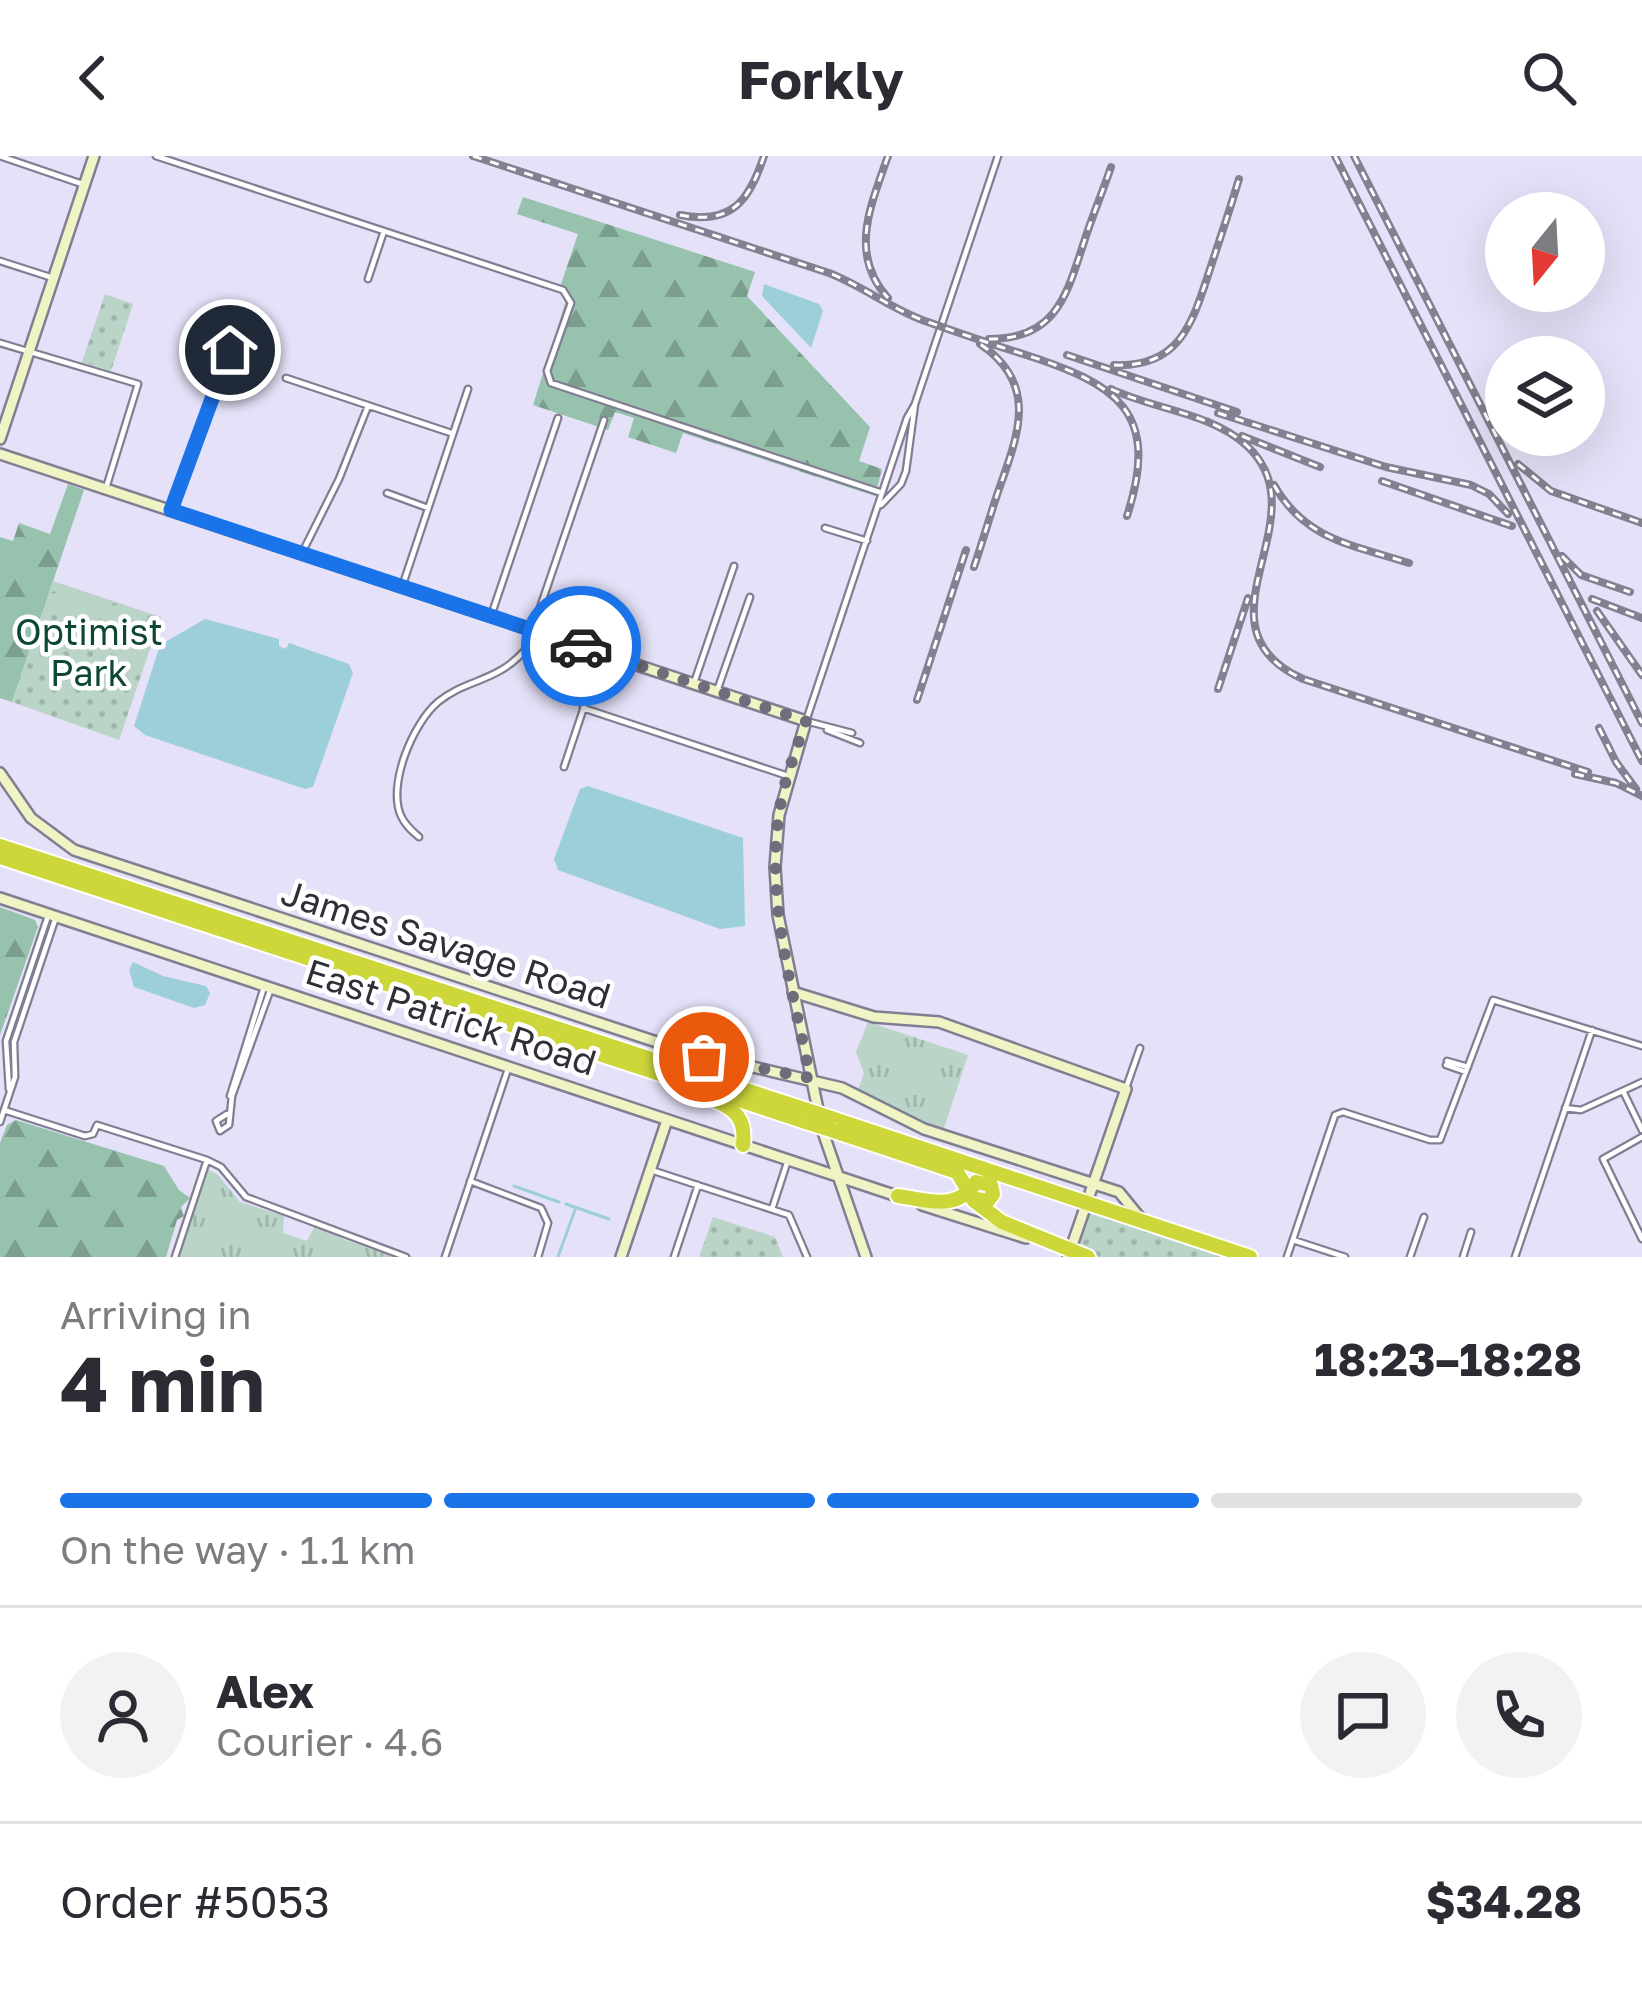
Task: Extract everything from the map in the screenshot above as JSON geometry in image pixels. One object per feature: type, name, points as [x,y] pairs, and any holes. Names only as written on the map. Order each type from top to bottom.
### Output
[{"type":"highway","points":[[0,846],[622,1050],[833,1125],[957,1172],[971,1195],[1005,1224],[1069,1254],[1088,1257]]},
{"type":"highway","points":[[0,857],[575,1046],[808,1116]]},
{"type":"highway","points":[[575,1046],[729,1107],[742,1120],[743,1145]]},
{"type":"highway","points":[[622,1050],[656,1056],[675,1048]]},
{"type":"highway","points":[[833,1125],[1024,1181],[1250,1257]]},
{"type":"highway","points":[[971,1195],[981,1203],[989,1200],[993,1191],[989,1183],[1003,1189],[1049,1190]]},
{"type":"highway","points":[[898,1196],[927,1203],[955,1202],[971,1195]]},
{"type":"street","points":[[0,156],[85,184]]},
{"type":"street","points":[[0,439],[94,156]]},
{"type":"street","points":[[156,156],[568,293],[571,303],[548,371],[557,387],[882,493]]},
{"type":"street","points":[[866,1257],[810,1078],[793,992],[778,915],[779,815],[806,721],[998,156]]},
{"type":"street","points":[[368,279],[384,232]]},
{"type":"street","points":[[0,261],[53,278]]},
{"type":"street","points":[[171,510],[244,312]]},
{"type":"street","points":[[0,343],[138,384],[106,488]]},
{"type":"street","points":[[286,378],[453,433]]},
{"type":"street","points":[[402,586],[467,389]]},
{"type":"street","points":[[878,510],[904,476],[915,404]]},
{"type":"street","points":[[302,554],[368,406]]},
{"type":"street","points":[[491,616],[558,418]]},
{"type":"street","points":[[419,837],[400,815],[397,791],[423,719],[450,694],[497,675],[526,649],[604,420]]},
{"type":"street","points":[[0,454],[806,721],[860,743]]},
{"type":"street","points":[[387,493],[428,508]]},
{"type":"street","points":[[825,528],[867,541]]},
{"type":"street","points":[[694,684],[734,566]]},
{"type":"street","points":[[717,692],[750,597]]},
{"type":"street","points":[[564,767],[602,653]]},
{"type":"street","points":[[584,708],[788,776]]},
{"type":"street","points":[[822,727],[852,734]]},
{"type":"street","name":"James Savage Road","points":[[0,776],[40,827],[74,850],[675,1048],[810,1078],[854,1093],[924,1130],[1123,1195],[1144,1222]]},
{"type":"street","name":"East Patrick Road","points":[[0,898],[898,1196]]},
{"type":"street","points":[[0,1121],[9,1095],[7,1041],[52,916]]},
{"type":"street","points":[[226,1113],[267,988]]},
{"type":"street","points":[[793,992],[874,1017],[939,1022],[1126,1089]]},
{"type":"street","points":[[1287,1257],[1335,1115],[1343,1112],[1440,1140],[1493,1000],[1642,1046]]},
{"type":"street","points":[[1515,1257],[1592,1030]]},
{"type":"street","points":[[1069,1254],[1140,1048]]},
{"type":"street","points":[[1447,1063],[1467,1069]]},
{"type":"street","points":[[445,1257],[509,1067]]},
{"type":"street","points":[[1565,1108],[1581,1110],[1642,1082]]},
{"type":"street","points":[[1623,1091],[1642,1134],[1604,1159],[1642,1239]]},
{"type":"street","points":[[4,1110],[85,1136],[93,1134],[97,1125],[207,1160],[221,1168],[243,1196],[406,1257]]},
{"type":"street","points":[[621,1257],[667,1120]]},
{"type":"street","points":[[175,1257],[207,1160]]},
{"type":"street","points":[[772,1209],[788,1160]]},
{"type":"street","points":[[651,1170],[793,1218],[808,1257]]},
{"type":"street","points":[[470,1181],[541,1208],[548,1223],[538,1257]]},
{"type":"street","points":[[674,1257],[698,1185]]},
{"type":"street","points":[[927,1203],[1052,1245]]},
{"type":"street","points":[[1410,1257],[1424,1217]]},
{"type":"street","points":[[1462,1257],[1471,1232]]},
{"type":"street","points":[[1292,1240],[1345,1257]]},
{"type":"green space","points":[[523,197],[755,272],[747,296],[870,427],[859,461],[882,469],[875,496],[683,433],[676,453],[628,437],[634,418],[615,412],[608,430],[533,405],[569,291],[560,287],[578,234],[517,214]]},
{"type":"green space","points":[[105,294],[133,304],[111,371],[82,362]]},
{"type":"green space","points":[[68,484],[84,490],[12,702],[0,698],[0,537],[13,541],[19,523],[50,534]]},
{"type":"green space","name":"Optimist Park","points":[[53,581],[161,617],[119,740],[12,702]]},
{"type":"green space","points":[[74,589],[97,606],[123,607],[139,617],[142,623],[127,633],[148,634],[143,663],[110,653],[117,640],[107,638],[96,606],[73,626],[67,624],[50,594]]},
{"type":"green space","points":[[0,907],[35,920],[38,927],[0,1035]]},
{"type":"green space","points":[[868,1022],[968,1055],[944,1128],[907,1116],[858,1090],[864,1073],[856,1052]]},
{"type":"green space","points":[[16,1120],[164,1166],[190,1198],[181,1207],[184,1216],[177,1220],[166,1257],[0,1257],[0,1143],[7,1125]]},
{"type":"green space","points":[[207,1169],[240,1202],[284,1216],[283,1233],[307,1241],[316,1224],[345,1240],[397,1257],[179,1257]]},
{"type":"green space","points":[[1090,1210],[1240,1257],[1099,1257],[1077,1248]]},
{"type":"green space","points":[[713,1217],[775,1237],[783,1257],[699,1257]]},
{"type":"shaded area","points":[[764,284],[819,304],[823,311],[811,348],[762,296]]},
{"type":"shaded area","points":[[205,619],[279,639],[279,646],[286,649],[289,643],[349,664],[353,673],[313,787],[305,789],[145,735],[134,726],[160,645]]},
{"type":"shaded area","points":[[588,786],[743,838],[745,926],[720,929],[558,870],[554,859],[580,789]]},
{"type":"shaded area","points":[[133,962],[163,976],[206,986],[210,993],[205,1005],[194,1008],[134,987],[129,970]]},
{"type":"waterway","points":[[514,1186],[559,1202]]},
{"type":"waterway","points":[[566,1204],[609,1219]]},
{"type":"waterway","points":[[558,1257],[576,1207]]},
{"type":"railway","points":[[473,156],[829,273],[915,317],[1084,377],[1123,407],[1134,427],[1136,480],[1127,516]]},
{"type":"railway","points":[[680,215],[713,216],[736,206],[752,186],[764,156]]},
{"type":"railway","points":[[888,156],[870,211],[866,247],[876,281],[888,298]]},
{"type":"railway","points":[[1335,156],[1642,761]]},
{"type":"railway","points":[[1354,156],[1642,723]]},
{"type":"railway","points":[[989,339],[1031,331],[1056,309],[1111,167]]},
{"type":"railway","points":[[1114,365],[1155,359],[1181,338],[1197,306],[1239,179]]},
{"type":"railway","points":[[974,567],[1011,454],[1019,414],[1011,377],[980,344]]},
{"type":"railway","points":[[1067,355],[1237,412]]},
{"type":"railway","points":[[1111,389],[1232,434],[1266,473],[1272,504],[1254,600],[1256,630],[1270,657],[1303,679],[1588,772]]},
{"type":"railway","points":[[1218,413],[1386,467],[1471,485],[1489,494],[1508,514]]},
{"type":"railway","points":[[1242,436],[1320,467]]},
{"type":"railway","points":[[1518,464],[1551,491],[1642,523]]},
{"type":"railway","points":[[1382,481],[1512,526]]},
{"type":"railway","points":[[1274,485],[1300,518],[1316,529],[1409,563]]},
{"type":"railway","points":[[917,700],[966,550]]},
{"type":"railway","points":[[1562,556],[1581,575],[1630,592]]},
{"type":"railway","points":[[1218,689],[1248,598]]},
{"type":"railway","points":[[1592,599],[1642,618]]},
{"type":"railway","points":[[1597,611],[1642,675]]},
{"type":"railway","points":[[1599,728],[1636,789]]},
{"type":"railway","points":[[1575,774],[1616,783],[1642,796]]},
{"type":"way so far","points":[[581,646],[806,721],[782,798],[775,867],[778,915],[810,1078],[704,1057]]},
{"type":"route","points":[[230,350],[171,510],[581,646]]}]
